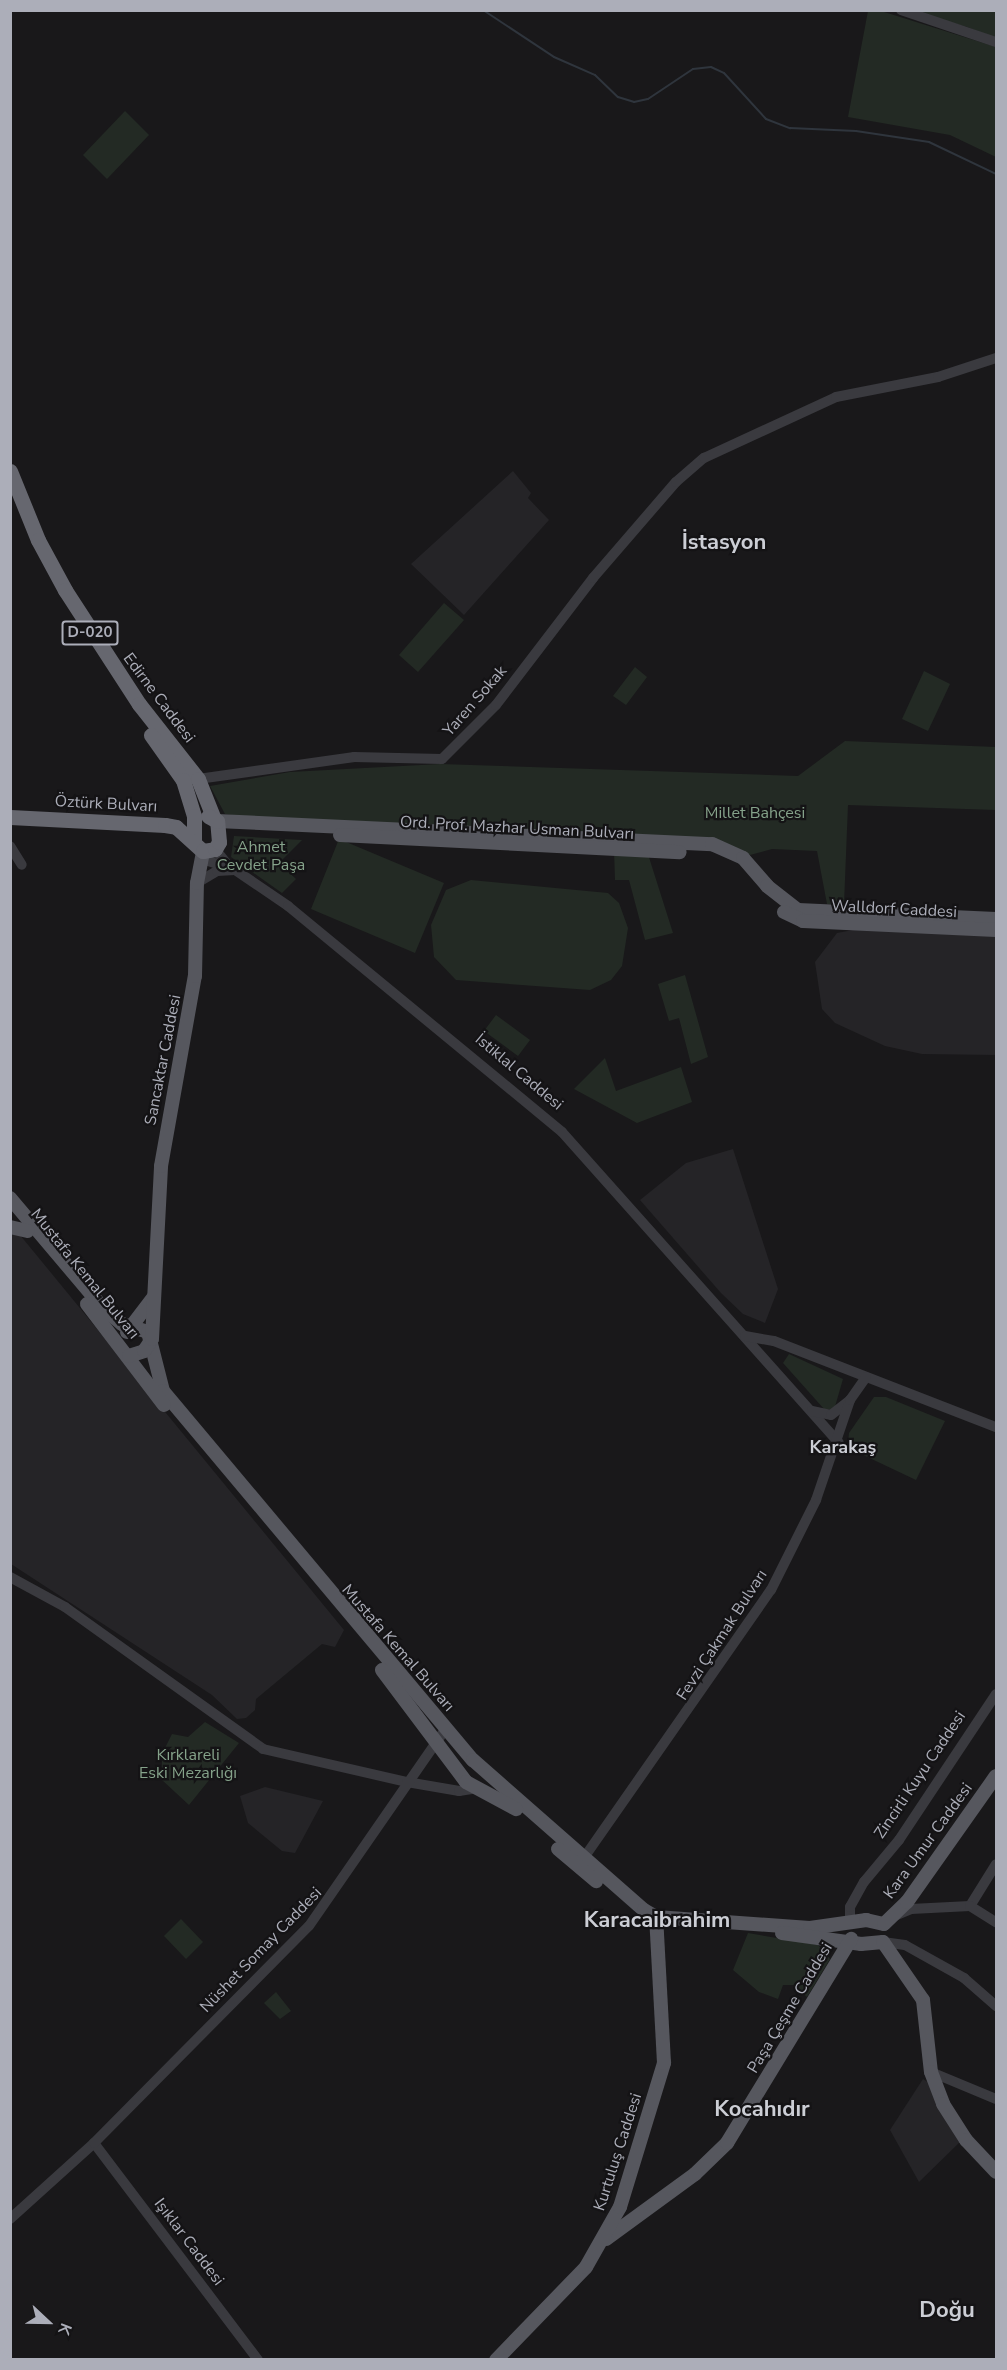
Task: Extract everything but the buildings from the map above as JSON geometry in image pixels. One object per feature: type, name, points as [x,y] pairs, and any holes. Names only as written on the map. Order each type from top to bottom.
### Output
[{"type":"highway","name":"Edirne Caddesi","points":[[10,471],[14,496],[69,612],[183,780],[190,814]]},
{"type":"highway","name":"Edirne Caddesi","points":[[14,496],[93,638],[198,779],[208,842]]},
{"type":"highway","name":"Öztürk Bulvarı","points":[[10,807],[190,814],[208,842]]},
{"type":"highway","points":[[190,814],[208,842]]},
{"type":"highway","name":"Öztürk Bulvarı","points":[[10,817],[165,825],[208,842]]},
{"type":"main road","name":"Ord. Prof. Mazhar Usman Bulvarı","points":[[208,842],[241,829],[711,853],[737,863],[794,913]]},
{"type":"main road","name":"Ord. Prof. Mazhar Usman Bulvarı","points":[[208,842],[712,844],[728,850],[794,913]]},
{"type":"main road","name":"Sancaktar Caddesi","points":[[152,1339],[153,1298],[170,1092],[195,976],[197,883],[208,842]]},
{"type":"main road","name":"Walldorf Caddesi","points":[[794,913],[996,919]]},
{"type":"main road","name":"Walldorf Caddesi","points":[[794,913],[803,921],[996,930]]},
{"type":"main road","name":"Mustafa Kemal Bulvarı","points":[[10,1198],[103,1308],[152,1339],[163,1391],[473,1760],[581,1862]]},
{"type":"main road","name":"Mustafa Kemal Bulvarı","points":[[10,1210],[126,1351],[146,1383],[407,1700],[457,1773],[524,1815],[655,1921]]},
{"type":"main road","points":[[10,1227],[28,1231]]},
{"type":"main road","points":[[152,1339],[144,1351],[126,1351],[133,1326],[153,1298]]},
{"type":"main road","points":[[457,1773],[473,1760]]},
{"type":"main road","points":[[478,1788],[487,1774]]},
{"type":"main road","name":"Kara Umur Caddesi","points":[[884,1924],[907,1902],[996,1776]]},
{"type":"main road","points":[[655,1921],[810,1928],[866,1920],[884,1924],[888,1933],[883,1942]]},
{"type":"main road","points":[[655,1921],[745,1927],[851,1939],[861,1944],[883,1942]]},
{"type":"main road","name":"Kurtuluş Caddesi","points":[[497,2359],[586,2267],[604,2241],[664,2062],[655,1921]]},
{"type":"main road","name":"Zincirli Kuyu Caddesi","points":[[850,1924],[851,1939]]},
{"type":"main road","name":"Paşa Çeşme Caddesi","points":[[604,2241],[695,2174],[727,2143],[851,1939]]},
{"type":"main road","points":[[883,1942],[923,2000],[931,2072],[943,2104],[960,2131],[996,2172]]},
{"type":"street","points":[[902,10],[996,42]]},
{"type":"street","name":"Yaren Sokak","points":[[198,779],[354,757],[442,759],[496,705],[593,578],[676,482],[704,458],[836,397],[938,378],[996,358]]},
{"type":"street","points":[[208,842],[236,870]]},
{"type":"street","points":[[208,842],[236,870]]},
{"type":"street","points":[[10,846],[22,865]]},
{"type":"street","points":[[197,883],[217,871],[236,870]]},
{"type":"street","name":"İstiklal Caddesi","points":[[236,870],[362,965],[562,1132],[839,1443]]},
{"type":"street","points":[[745,1336],[774,1341],[996,1427]]},
{"type":"street","name":"Fevzi Çakmak Bulvarı","points":[[812,1411],[831,1415],[850,1400],[866,1377]]},
{"type":"street","name":"Fevzi Çakmak Bulvarı","points":[[581,1862],[766,1599],[796,1545],[839,1443],[850,1400]]},
{"type":"street","points":[[10,1577],[66,1607],[263,1749],[408,1782],[459,1791],[478,1788]]},
{"type":"street","name":"Zincirli Kuyu Caddesi","points":[[850,1924],[850,1907],[864,1882],[899,1840],[996,1694]]},
{"type":"street","name":"Nüshet Somay Caddesi","points":[[10,2219],[94,2143],[309,1926],[446,1728]]},
{"type":"street","points":[[970,1906],[996,1864]]},
{"type":"street","points":[[884,1924],[911,1909],[970,1906],[996,1922]]},
{"type":"street","points":[[883,1942],[904,1945],[964,1978],[996,2006]]},
{"type":"street","points":[[931,2072],[996,2098]]},
{"type":"street","name":"Işıklar Caddesi","points":[[94,2143],[258,2360]]},
{"type":"shaded area","points":[[513,471],[531,493],[528,498],[549,520],[464,615],[411,564]]},
{"type":"shaded area","points":[[879,925],[996,931],[996,1055],[922,1054],[885,1046],[835,1023],[822,1009],[815,962],[837,933]]},
{"type":"shaded area","points":[[733,1149],[778,1289],[765,1323],[743,1314],[721,1293],[640,1200],[686,1163]]},
{"type":"shaded area","points":[[10,1232],[20,1235],[344,1630],[335,1647],[322,1644],[256,1699],[255,1710],[246,1718],[237,1719],[212,1695],[11,1564]]},
{"type":"shaded area","points":[[265,1787],[323,1801],[295,1853],[282,1851],[248,1823],[240,1796]]},
{"type":"shaded area","points":[[923,2079],[932,2085],[963,2139],[919,2182],[890,2130]]},
{"type":"green space","points":[[868,11],[881,11],[996,47],[996,157],[950,135],[848,117]]},
{"type":"green space","points":[[912,11],[996,11],[996,38],[967,27]]},
{"type":"green space","points":[[125,111],[149,135],[107,179],[83,155]]},
{"type":"green space","points":[[444,603],[464,620],[418,672],[399,655]]},
{"type":"green space","points":[[635,667],[647,677],[626,705],[613,696]]},
{"type":"green space","points":[[924,671],[950,684],[928,731],[902,719]]},
{"type":"green space","name":"Millet Bahçesi","points":[[845,741],[996,747],[996,810],[848,805],[844,904],[827,904],[817,851],[772,849],[750,855],[710,840],[245,817],[225,814],[210,786],[290,772],[440,764],[798,776]]},
{"type":"green space","name":"Ahmet Cevdet Paşa","points":[[234,836],[302,840],[279,863],[296,879],[282,893],[231,857]]},
{"type":"green space","points":[[339,839],[444,883],[415,953],[311,909]]},
{"type":"green space","points":[[614,850],[647,851],[673,933],[645,940],[629,880],[615,880]]},
{"type":"green space","points":[[471,880],[608,893],[619,903],[628,928],[622,966],[611,980],[590,990],[456,980],[434,957],[431,925],[446,890]]},
{"type":"green space","points":[[685,975],[708,1057],[691,1064],[679,1018],[669,1021],[658,984]]},
{"type":"green space","points":[[496,1015],[530,1040],[518,1056],[484,1031]]},
{"type":"green space","points":[[605,1058],[616,1091],[681,1067],[692,1102],[637,1123],[574,1089]]},
{"type":"green space","points":[[789,1354],[843,1379],[834,1410],[824,1409],[783,1363]]},
{"type":"green space","points":[[874,1397],[886,1397],[945,1421],[916,1480],[859,1453],[848,1443],[849,1433]]},
{"type":"green space","name":"Kırklareli Eski Mezarlığı","points":[[205,1722],[239,1743],[189,1805],[162,1780],[162,1754],[172,1734],[188,1737]]},
{"type":"green space","points":[[181,1919],[203,1942],[186,1959],[164,1936]]},
{"type":"green space","points":[[748,1933],[818,1945],[830,1959],[807,1997],[794,1985],[783,1985],[778,1999],[759,1992],[733,1970]]},
{"type":"green space","points":[[276,1992],[291,2011],[280,2019],[264,2003]]},
{"type":"waterway","points":[[483,10],[554,57],[595,75],[618,97],[634,102],[648,99],[693,69],[711,67],[724,73],[766,119],[790,128],[856,131],[929,142],[996,174]]},
{"type":"district","name":"İstasyon","points":[[724,543]]},
{"type":"district","name":"Karakaş","points":[[843,1447]]},
{"type":"district","name":"Karacaibrahim","points":[[657,1921]]},
{"type":"district","name":"Kocahıdır","points":[[762,2110]]},
{"type":"district","name":"Doğu","points":[[947,2311]]}]
